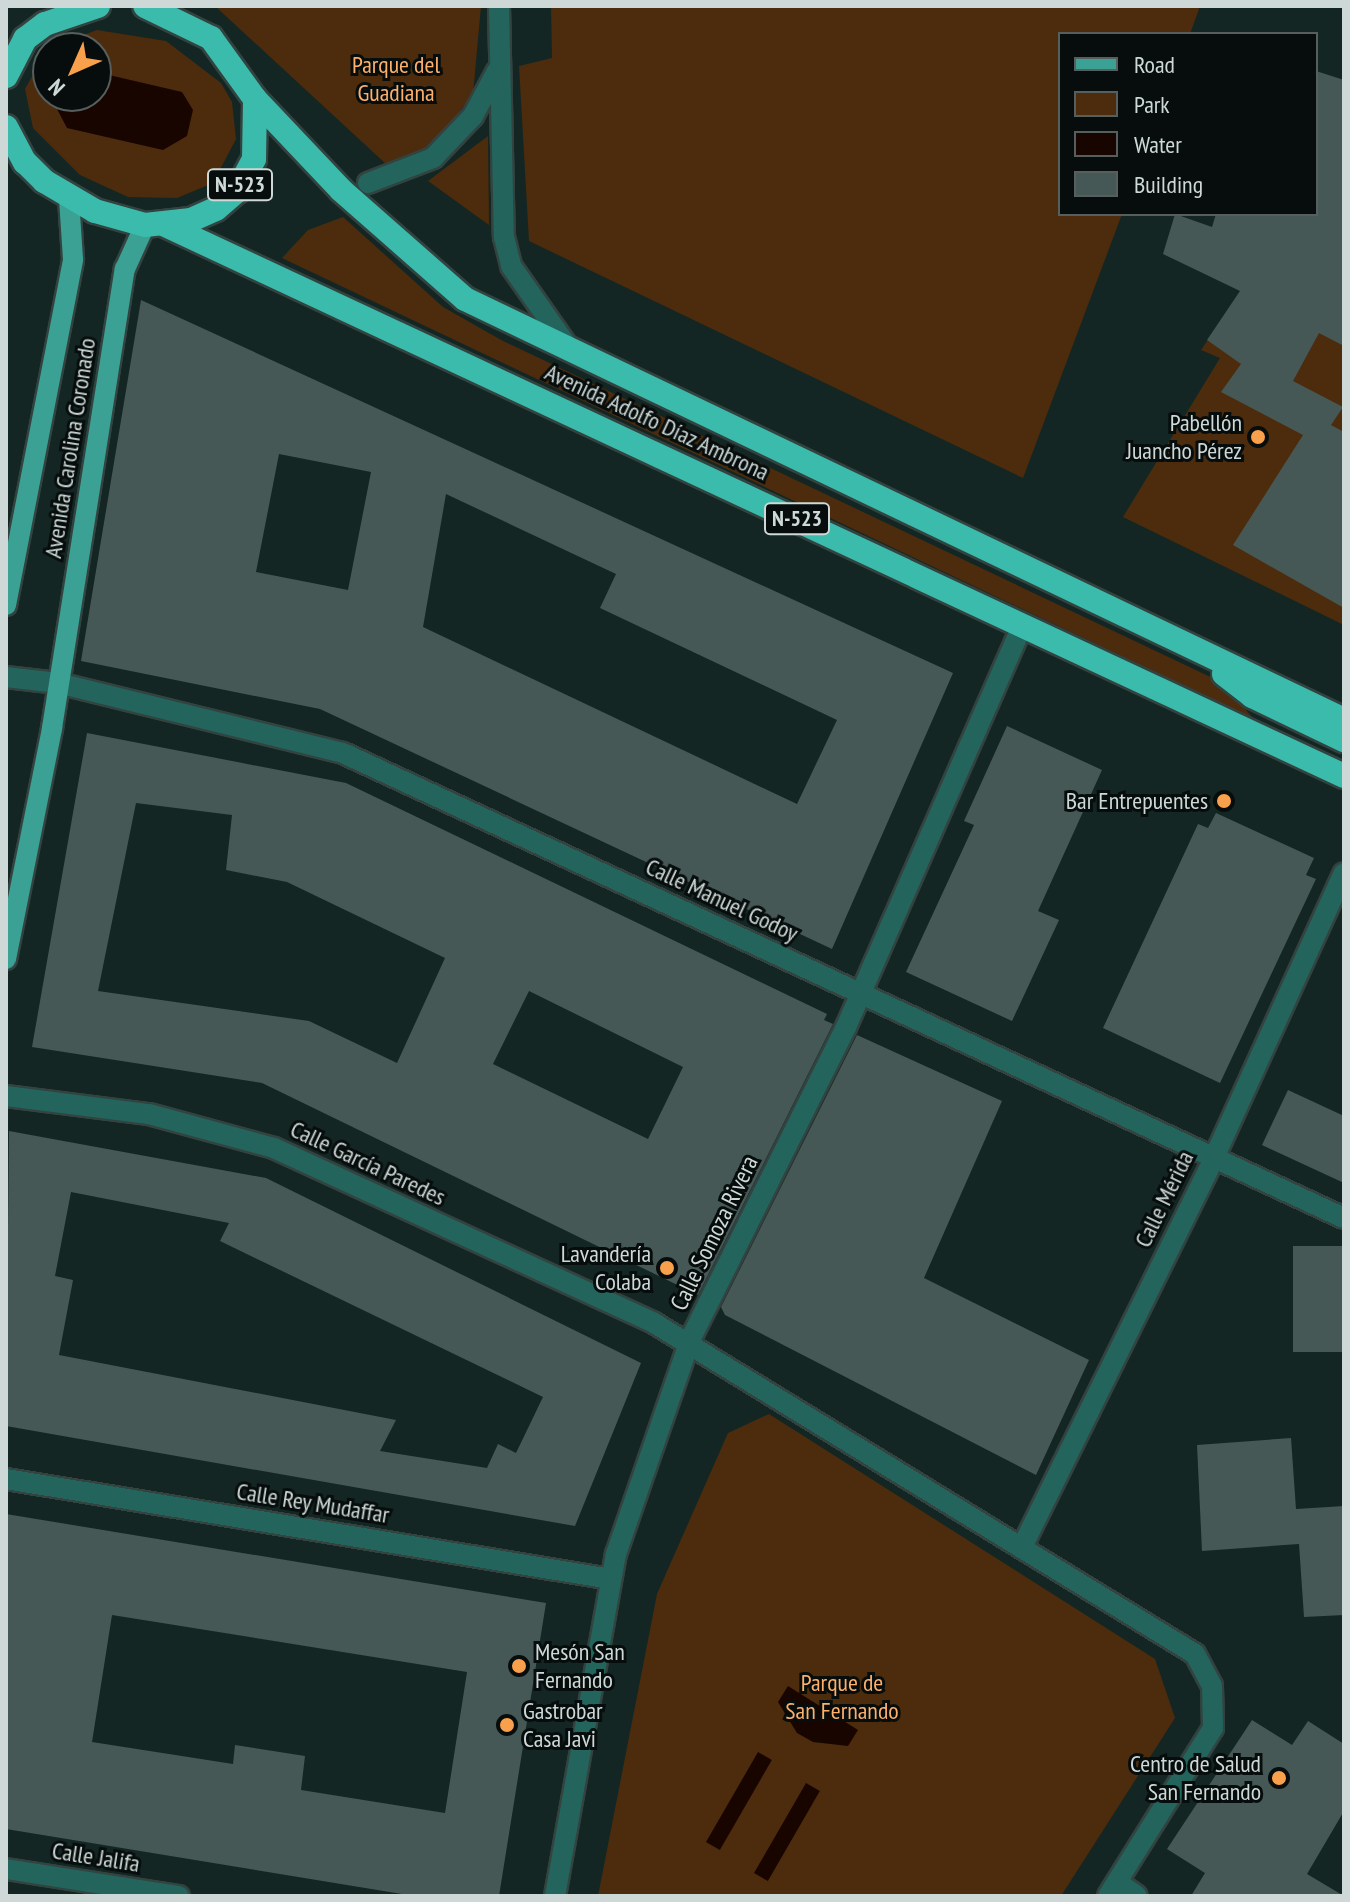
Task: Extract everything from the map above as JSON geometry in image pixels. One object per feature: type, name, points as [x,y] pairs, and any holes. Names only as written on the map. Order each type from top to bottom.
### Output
[{"type":"highway","points":[[6,76],[16,40],[45,24],[98,6]]},
{"type":"highway","name":"N-523","points":[[69,198],[154,224],[216,209],[237,191],[254,159],[255,99],[211,38],[145,6]]},
{"type":"highway","name":"Avenida Adolfo Díaz Ambrona","points":[[255,99],[287,138],[420,264],[465,299],[576,357],[1344,720]]},
{"type":"highway","points":[[6,127],[15,158],[69,198]]},
{"type":"highway","name":"Avenida Adolfo Díaz Ambrona","points":[[154,224],[1344,776]]},
{"type":"highway","points":[[1209,656],[1252,696],[1344,740]]},
{"type":"main road","name":"Avenida Carolina Coronado","points":[[6,605],[73,259],[69,198]]},
{"type":"main road","name":"Avenida Carolina Coronado","points":[[6,959],[58,683],[125,269],[154,224]]},
{"type":"street","points":[[499,6],[497,71],[501,195],[511,266],[576,357]]},
{"type":"street","points":[[368,183],[433,158],[473,116],[497,71]]},
{"type":"street","name":"Calle Somoza Rivera","points":[[555,1896],[611,1579],[690,1340],[859,992],[1022,627]]},
{"type":"street","points":[[6,677],[58,683]]},
{"type":"street","name":"Calle Manuel Godoy","points":[[58,683],[343,753],[1213,1160],[1344,1218]]},
{"type":"street","name":"Calle Mérida","points":[[1023,1545],[1213,1160],[1344,873]]},
{"type":"street","name":"Calle García Paredes","points":[[6,1096],[149,1114],[274,1148],[690,1340]]},
{"type":"street","points":[[690,1340],[1195,1654],[1212,1686],[1213,1728],[1112,1889],[1137,1896]]},
{"type":"street","name":"Calle Rey Mudaffar","points":[[6,1479],[611,1579]]},
{"type":"street","name":"Calle Jalifa","points":[[6,1869],[179,1896]]},
{"type":"street","points":[[35,1896],[39,1875]]},
{"type":"green space","name":"Parque del Guadiana","points":[[215,6],[481,6],[473,94],[440,138],[418,155],[386,164]]},
{"type":"green space","points":[[551,6],[1200,6],[1191,32],[1058,32],[1058,216],[1121,216],[1023,478],[529,241],[519,66],[552,58]]},
{"type":"green space","points":[[112,32],[166,41],[221,83],[232,102],[236,139],[213,183],[177,198],[128,197],[80,175],[33,128],[25,89],[32,77],[32,112],[112,112]]},
{"type":"green space","points":[[488,136],[489,225],[428,181]]},
{"type":"green space","points":[[343,217],[443,307],[503,341],[1221,682],[1254,719],[282,258],[308,230]]},
{"type":"green space","name":"Pabellón Juancho Pérez","points":[[1255,269],[1344,305],[1344,625],[1123,517],[1220,358],[1201,350]]},
{"type":"green space","name":"Parque de San Fernando","points":[[769,1414],[1155,1659],[1175,1718],[1061,1896],[598,1896],[657,1594],[728,1433]]},
{"type":"water","points":[[112,76],[182,92],[193,110],[187,136],[163,150],[67,128],[59,112],[112,112]]},
{"type":"water","points":[[788,1686],[858,1730],[848,1746],[813,1742],[797,1733],[778,1702]]},
{"type":"water","points":[[758,1752],[772,1760],[720,1850],[706,1842]]},
{"type":"water","points":[[806,1783],[820,1791],[768,1881],[754,1873]]},
{"type":"building","points":[[1318,72],[1344,80],[1344,346],[1319,333],[1293,381],[1343,407],[1331,425],[1344,432],[1344,608],[1233,545],[1303,435],[1221,392],[1241,364],[1207,340],[1240,291],[1163,254],[1174,216],[1212,227],[1215,216],[1318,216]]},
{"type":"building","points":[[141,300],[953,673],[832,949],[320,709],[81,661]],"holes":[[[279,454],[371,472],[348,590],[256,572]],[[446,494],[616,574],[600,608],[837,720],[797,804],[423,627]]]},
{"type":"building","points":[[1007,726],[1102,770],[1038,911],[1059,920],[1012,1021],[906,972],[974,825],[964,821]]},
{"type":"building","points":[[87,733],[346,783],[827,1014],[824,1020],[833,1024],[698,1295],[262,1083],[32,1047]],"holes":[[[136,803],[232,815],[226,870],[287,882],[445,958],[397,1063],[309,1021],[98,991]],[[529,991],[683,1067],[648,1139],[493,1064]]]},
{"type":"building","points":[[1216,813],[1314,858],[1306,875],[1316,879],[1220,1083],[1103,1028],[1198,824],[1208,828]]},
{"type":"building","points":[[857,1035],[1002,1101],[924,1278],[1089,1360],[1036,1475],[725,1315],[721,1307]]},
{"type":"building","points":[[1288,1090],[1344,1116],[1344,1183],[1262,1145]]},
{"type":"building","points":[[9,1131],[266,1178],[641,1363],[575,1526],[6,1426]],"holes":[[[71,1192],[229,1223],[220,1241],[543,1397],[516,1453],[498,1444],[487,1468],[380,1451],[396,1420],[59,1355],[73,1280],[55,1276]]]},
{"type":"building","points":[[1293,1246],[1344,1246],[1344,1352],[1293,1352]]},
{"type":"building","points":[[1291,1438],[1296,1509],[1344,1506],[1344,1615],[1304,1617],[1299,1544],[1202,1551],[1197,1445]]},
{"type":"building","points":[[6,1514],[546,1603],[499,1896],[414,1896],[6,1829]],"holes":[[[112,1615],[467,1672],[445,1813],[301,1790],[305,1756],[235,1745],[233,1764],[92,1742]]]},
{"type":"building","name":"Centro de Salud San Fernando","points":[[1252,1720],[1292,1745],[1308,1721],[1344,1744],[1344,1811],[1307,1874],[1344,1896],[1191,1896],[1205,1873],[1167,1849]]},
{"type":"place","name":"Pabellón Juancho Pérez","points":[[1258,437]]},
{"type":"place","name":"Bar Entrepuentes","points":[[1224,801]]},
{"type":"place","name":"Lavandería Colaba","points":[[667,1268]]},
{"type":"place","name":"Mesón San Fernando","points":[[519,1666]]},
{"type":"place","name":"Gastrobar Casa Javi","points":[[507,1725]]},
{"type":"place","name":"Centro de Salud San Fernando","points":[[1279,1778]]}]
